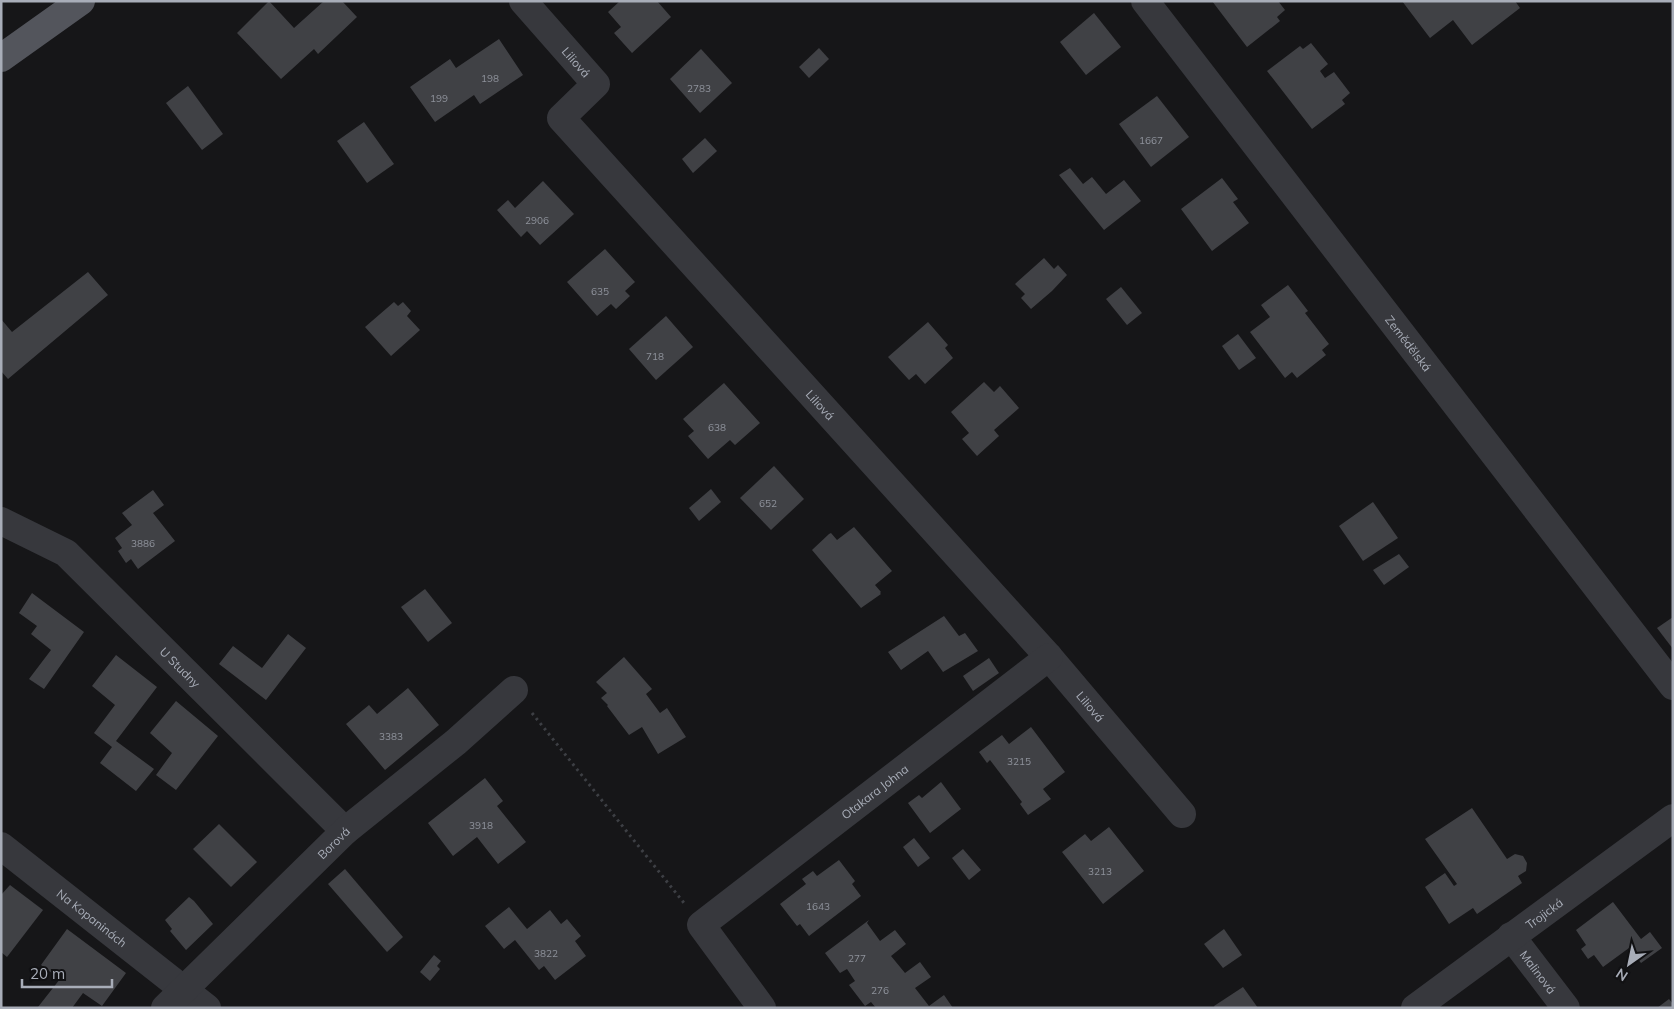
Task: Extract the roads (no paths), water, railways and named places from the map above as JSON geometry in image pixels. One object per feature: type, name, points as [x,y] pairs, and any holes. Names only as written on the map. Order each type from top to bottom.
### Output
[{"type":"main road","points":[[1,58],[81,1]]},
{"type":"street","name":"Liliová","points":[[523,1],[596,84],[561,118],[1049,657],[1182,814]]},
{"type":"street","name":"Zemědělská","points":[[1145,1],[1673,686]]},
{"type":"street","name":"U Studny","points":[[1,521],[66,553],[345,831]]},
{"type":"street","name":"Otakara Johna","points":[[762,1008],[701,926],[1049,657]]},
{"type":"street","name":"Borová","points":[[166,1008],[184,988],[345,831],[456,742],[514,690]]},
{"type":"street","name":"Trojická","points":[[1415,1008],[1673,818]]},
{"type":"street","name":"Na Kopaninách","points":[[1,846],[208,1008]]},
{"type":"street","name":"Malinová","points":[[1511,936],[1566,1008]]}]
